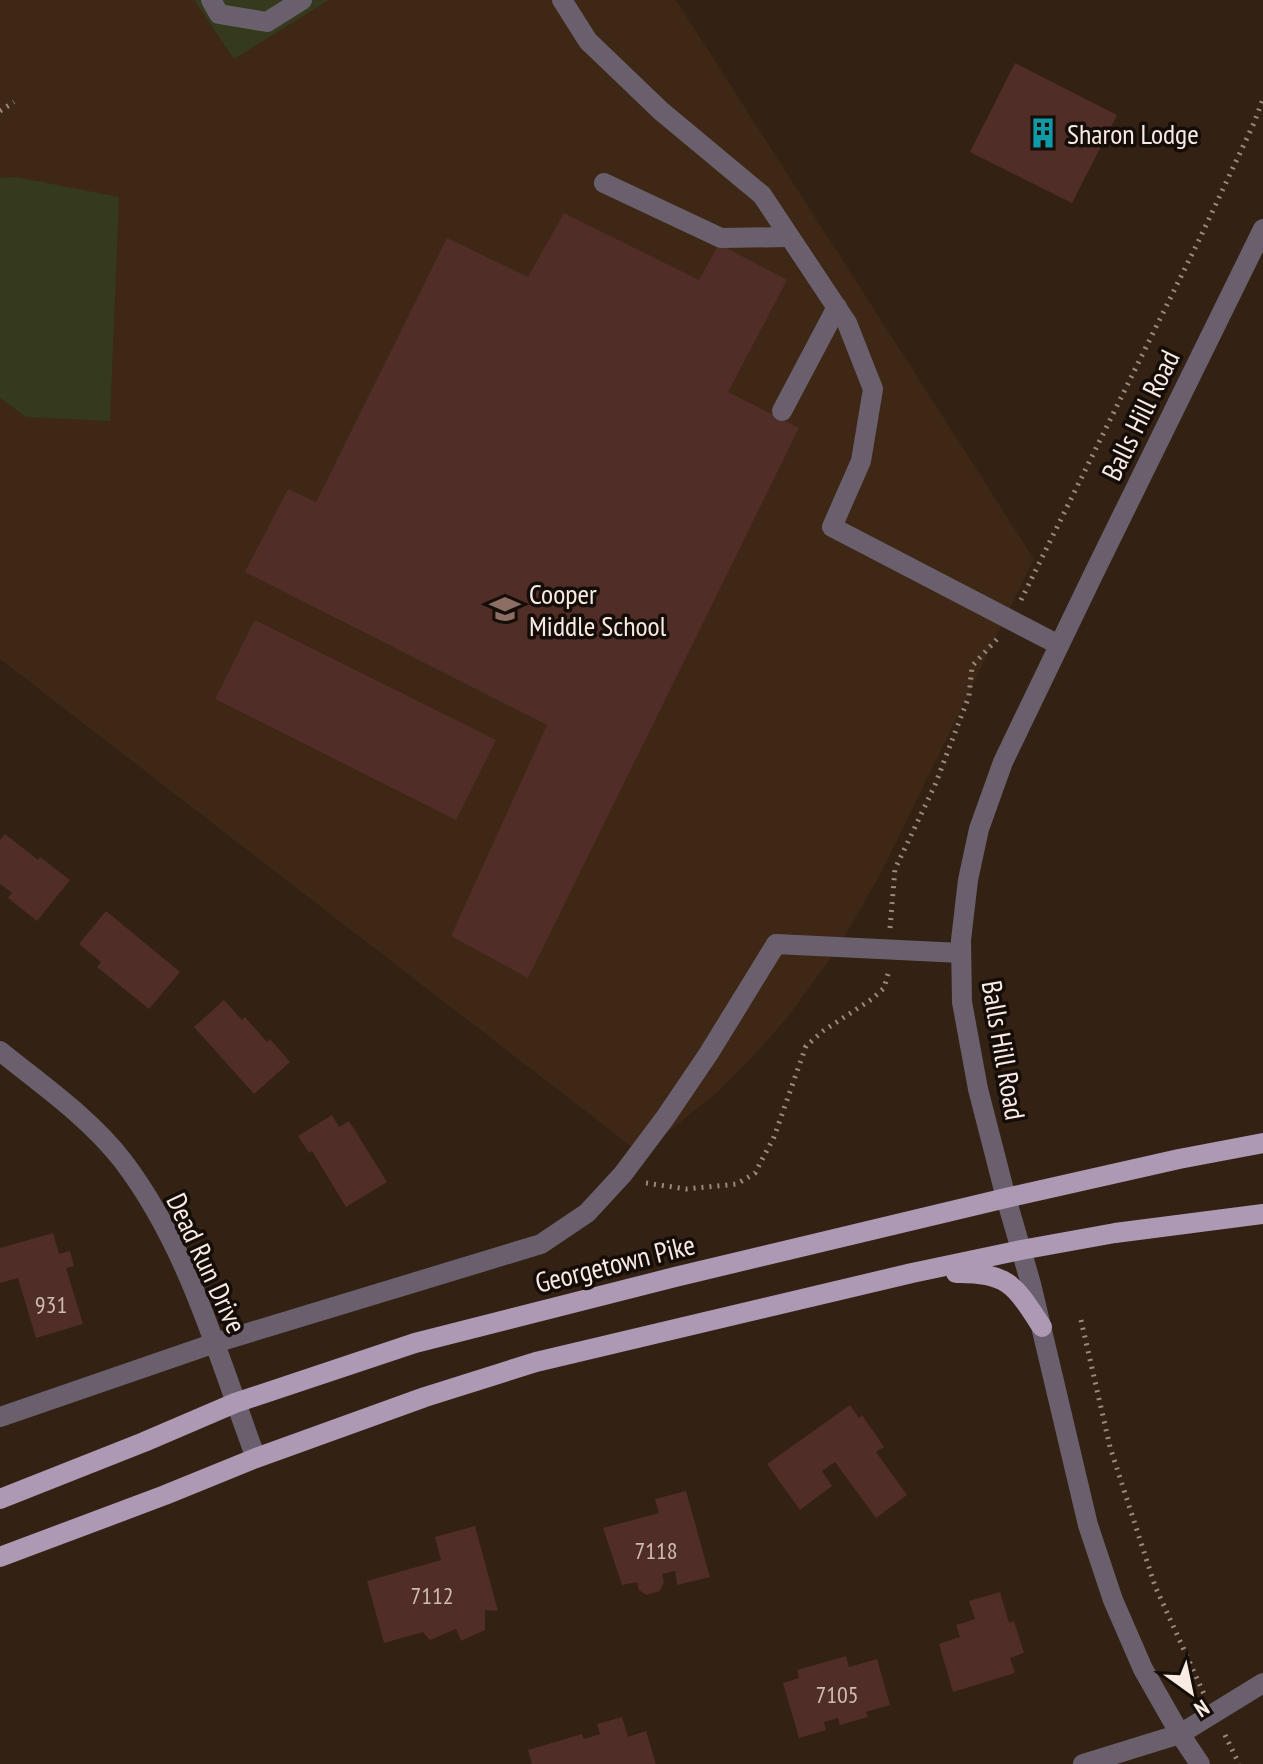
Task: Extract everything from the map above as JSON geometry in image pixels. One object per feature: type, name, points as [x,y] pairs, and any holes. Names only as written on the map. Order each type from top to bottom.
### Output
[{"type":"main road","name":"Georgetown Pike","points":[[0,1499],[235,1403],[415,1343],[1006,1198],[1263,1143]]},
{"type":"main road","points":[[0,1557],[256,1458],[425,1397],[536,1362],[1021,1250],[1115,1233],[1263,1214]]},
{"type":"main road","points":[[912,1273],[980,1272],[994,1276],[1013,1287],[1042,1327]]},
{"type":"street","points":[[211,0],[219,14],[267,22],[302,0]]},
{"type":"street","points":[[562,0],[588,41],[661,111],[762,195],[847,323],[873,389],[861,461],[832,527],[1059,645]]},
{"type":"street","points":[[604,183],[721,238],[789,237]]},
{"type":"street","name":"Balls Hill Road","points":[[1200,1764],[1143,1669],[1113,1600],[1088,1525],[1042,1327],[1006,1198],[971,1053],[962,1002],[961,953],[968,880],[979,829],[1003,762],[1263,229]]},
{"type":"street","points":[[782,411],[837,307]]},
{"type":"street","points":[[0,1417],[215,1343],[541,1244],[587,1213],[623,1174],[709,1053],[776,944],[961,953]]},
{"type":"street","name":"Dead Run Drive","points":[[0,1051],[88,1123],[123,1161],[153,1207],[181,1259],[256,1458]]},
{"type":"street","points":[[1083,1764],[1180,1734],[1263,1683]]},
{"type":"path","points":[[623,1174],[648,1184],[686,1189],[737,1184],[755,1173],[774,1137],[806,1046],[884,988],[889,973],[895,869],[935,785],[969,696],[972,666],[997,639],[1031,583],[1207,224],[1263,99]]},
{"type":"path","points":[[0,111],[14,102]]},
{"type":"path","points":[[1081,1320],[1110,1447],[1155,1586],[1239,1764]]},
{"type":"shaded area","name":"Cooper Middle School","points":[[0,0],[676,0],[1034,559],[881,873],[838,948],[787,1018],[754,1055],[715,1094],[641,1154],[0,659]]},
{"type":"green space","points":[[194,0],[329,0],[234,59]]},
{"type":"green space","points":[[16,177],[119,197],[110,421],[26,417],[0,398],[0,178]]},
{"type":"building","name":"Sharon Lodge","points":[[1015,63],[1117,115],[1072,203],[970,152]]},
{"type":"building","points":[[564,213],[699,280],[719,244],[787,280],[728,392],[799,428],[528,978],[451,936],[547,725],[245,572],[288,489],[316,502],[447,238],[528,277]]},
{"type":"building","points":[[255,620],[496,740],[456,820],[215,699]]},
{"type":"building","points":[[5,834],[70,880],[37,921],[8,898],[12,893],[0,884],[0,840]]},
{"type":"building","points":[[106,911],[180,972],[149,1009],[97,967],[101,962],[79,944]]},
{"type":"building","points":[[224,1000],[242,1020],[245,1017],[267,1042],[270,1039],[290,1062],[254,1094],[194,1027]]},
{"type":"building","points":[[332,1115],[339,1127],[349,1121],[387,1182],[346,1207],[312,1151],[309,1153],[298,1136]]},
{"type":"building","points":[[53,1233],[59,1254],[70,1251],[74,1266],[66,1268],[83,1324],[36,1338],[18,1278],[0,1283],[0,1248]]},
{"type":"building","points":[[850,1405],[859,1418],[862,1415],[884,1447],[876,1452],[907,1495],[876,1518],[835,1462],[822,1471],[832,1486],[800,1510],[767,1464]]},
{"type":"building","points":[[686,1491],[710,1577],[677,1585],[675,1571],[662,1574],[664,1582],[660,1591],[646,1595],[639,1590],[637,1582],[622,1585],[603,1528],[659,1513],[655,1499]]},
{"type":"building","points":[[475,1526],[498,1611],[485,1610],[485,1630],[461,1641],[456,1629],[430,1640],[423,1632],[384,1643],[367,1581],[441,1560],[435,1537]]},
{"type":"building","points":[[1000,1592],[1009,1623],[1014,1621],[1024,1653],[1010,1658],[1015,1673],[953,1692],[939,1644],[960,1637],[956,1625],[975,1619],[969,1601]]},
{"type":"building","points":[[846,1656],[849,1667],[877,1659],[890,1705],[866,1712],[868,1717],[840,1725],[838,1718],[824,1722],[826,1730],[799,1738],[783,1683],[799,1678],[797,1670]]},
{"type":"building","points":[[622,1717],[628,1737],[646,1731],[656,1764],[532,1764],[528,1750],[582,1734],[584,1739],[600,1734],[597,1724]]},
{"type":"place","name":"Sharon Lodge","points":[[1043,133]]},
{"type":"place","name":"Cooper Middle School","points":[[505,609]]}]
